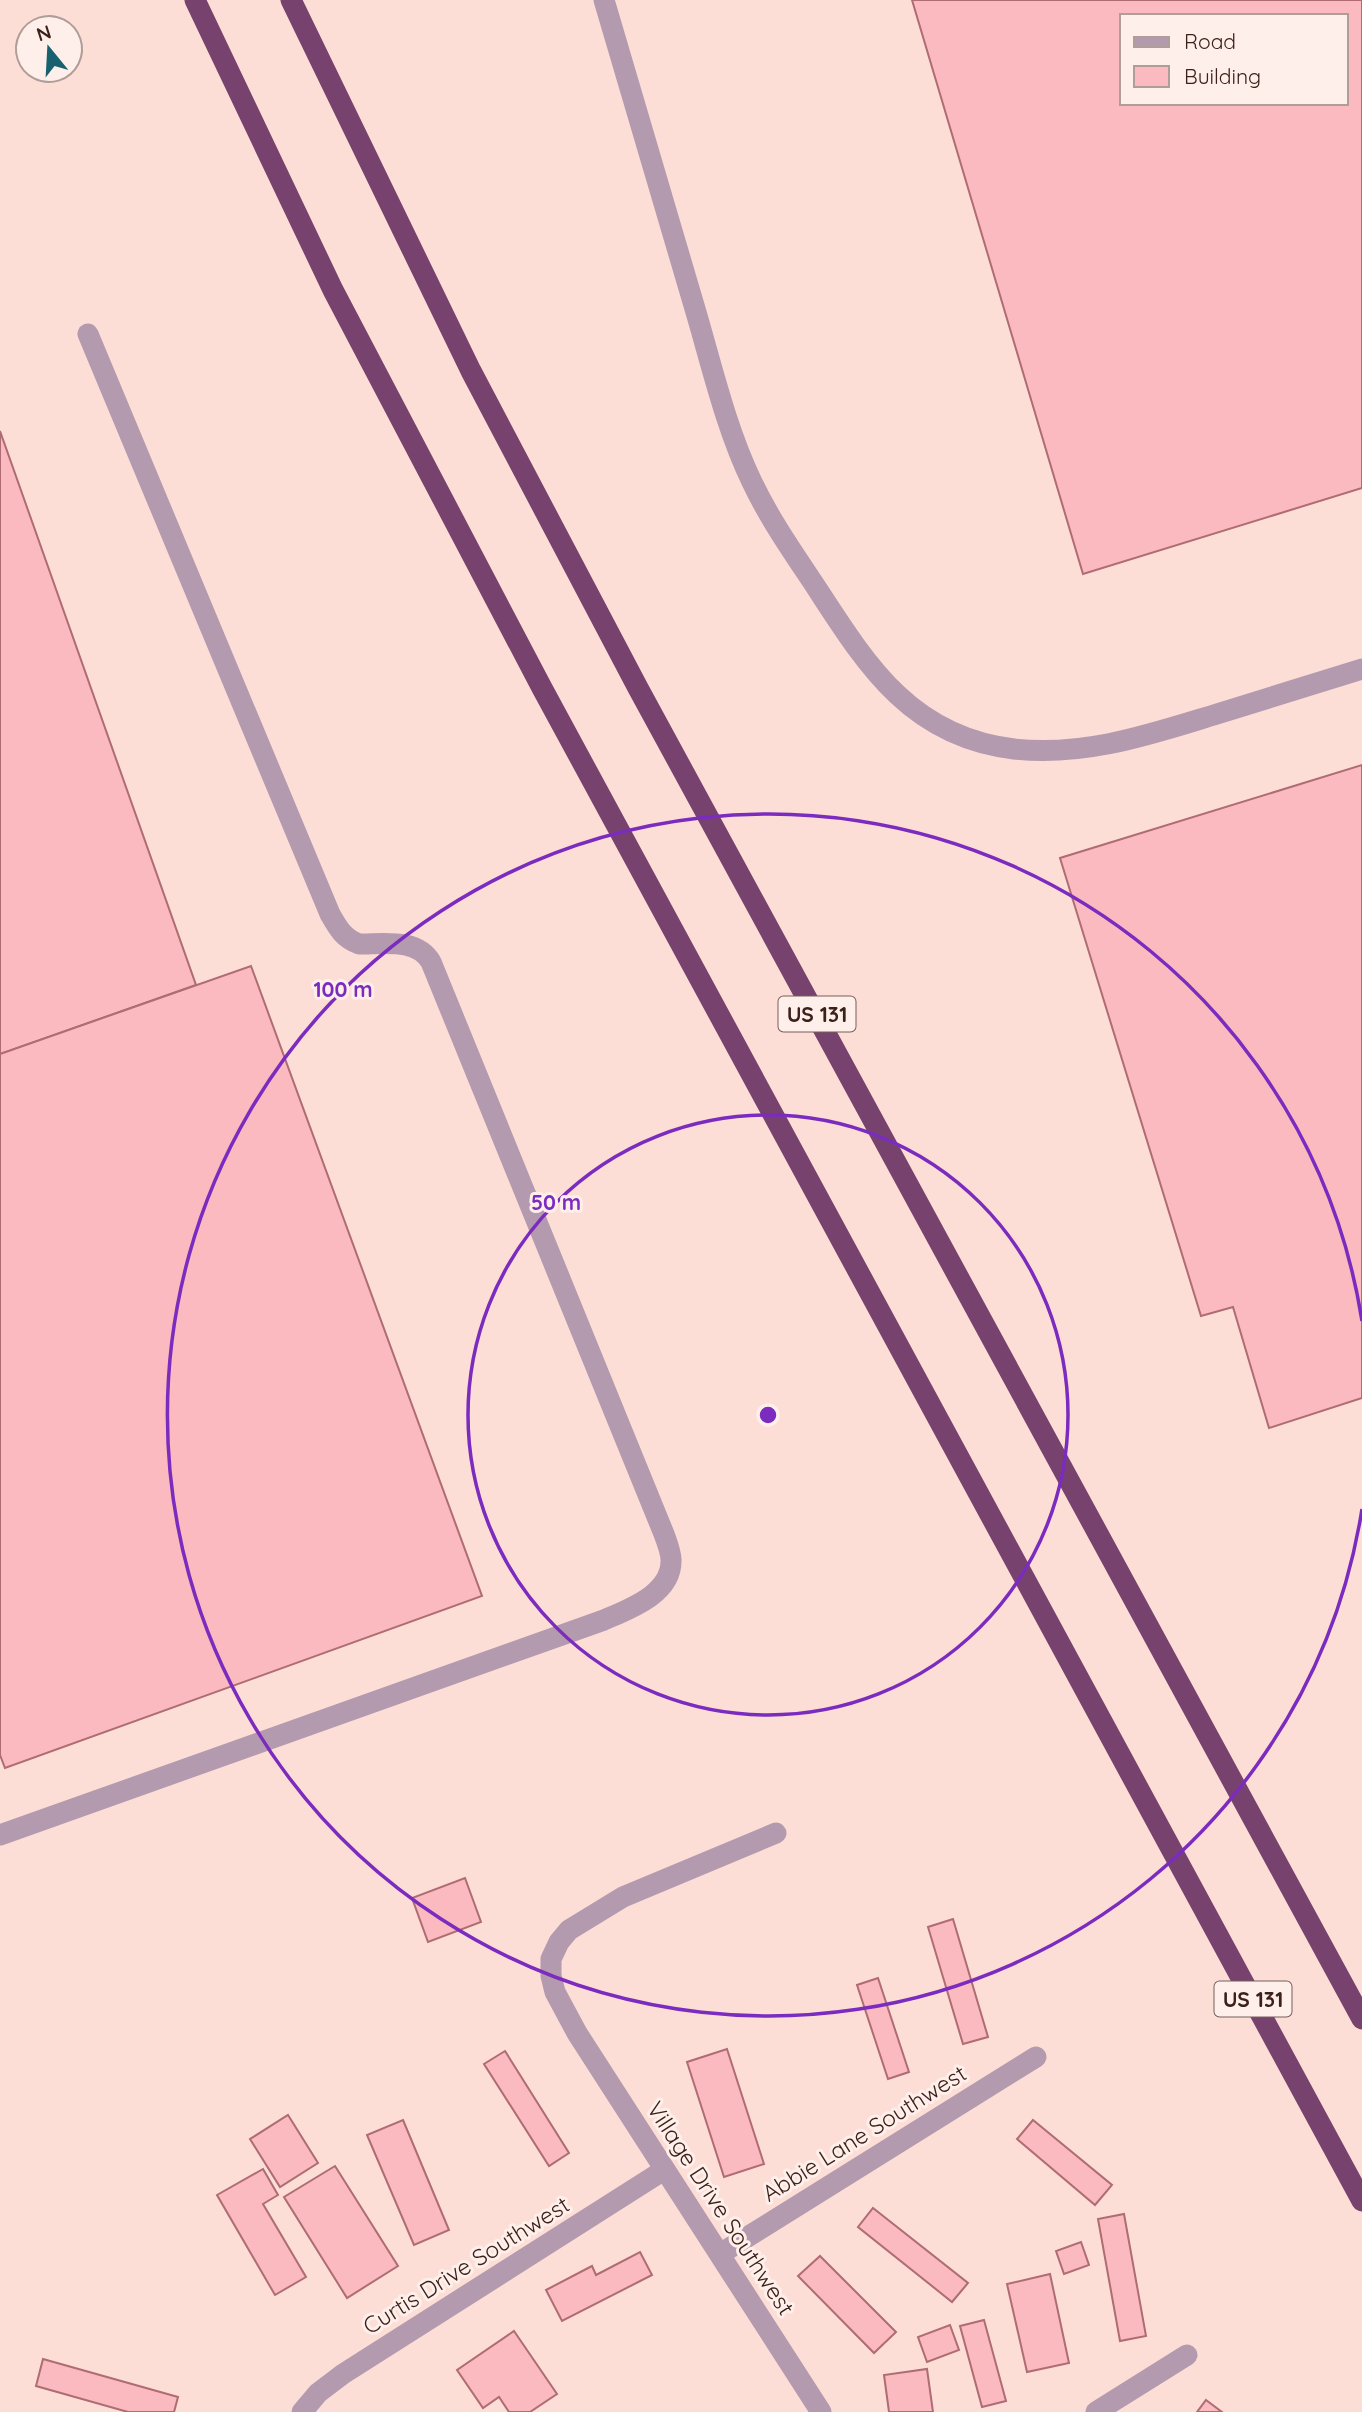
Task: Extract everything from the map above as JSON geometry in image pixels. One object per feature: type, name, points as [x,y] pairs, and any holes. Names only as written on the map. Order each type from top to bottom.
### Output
[{"type":"highway","name":"US 131","points":[[195,0],[333,290],[542,688],[1362,2201]]},
{"type":"highway","name":"US 131","points":[[291,0],[471,371],[632,676],[1362,2019]]},
{"type":"street","points":[[604,0],[717,382],[751,481],[783,538],[859,655],[903,702],[953,734],[975,741],[1011,749],[1042,751],[1087,748],[1153,733],[1362,669]]},
{"type":"street","points":[[0,1835],[604,1620],[636,1606],[652,1595],[669,1573],[671,1560],[664,1534],[431,962],[426,953],[416,947],[351,941],[342,934],[330,914],[88,334]]},
{"type":"street","name":"Village Drive Southwest","points":[[776,1833],[623,1897],[569,1930],[559,1942],[551,1959],[551,1976],[555,1992],[577,2033],[821,2412]]},
{"type":"street","name":"Abbie Lane Southwest","points":[[720,2254],[1036,2057]]},
{"type":"street","name":"Curtis Drive Southwest","points":[[302,2412],[318,2393],[343,2374],[664,2170]]},
{"type":"street","points":[[1096,2412],[1187,2355]]},
{"type":"building","points":[[912,0],[1362,0],[1362,488],[1083,574]]},
{"type":"building","points":[[0,431],[196,985],[0,1054]]},
{"type":"building","points":[[1362,765],[1362,1398],[1269,1428],[1233,1307],[1201,1316],[1060,858]]},
{"type":"building","points":[[251,966],[482,1596],[5,1768],[0,1755],[0,1054]]},
{"type":"building","points":[[465,1878],[481,1922],[428,1942],[412,1898]]},
{"type":"building","points":[[953,1919],[988,2037],[963,2044],[928,1927]]},
{"type":"building","points":[[878,1978],[909,2072],[888,2079],[857,1985]]},
{"type":"building","points":[[727,2049],[764,2164],[724,2177],[687,2062]]},
{"type":"building","points":[[505,2051],[569,2153],[549,2166],[484,2064]]},
{"type":"building","points":[[288,2115],[318,2163],[280,2187],[250,2139]]},
{"type":"building","points":[[403,2120],[449,2230],[414,2245],[367,2135]]},
{"type":"building","points":[[1033,2120],[1112,2185],[1095,2205],[1017,2139]]},
{"type":"building","points":[[335,2166],[398,2266],[347,2298],[284,2197]]},
{"type":"building","points":[[263,2169],[278,2195],[263,2204],[306,2277],[275,2295],[217,2195]]},
{"type":"building","points":[[873,2208],[968,2283],[952,2302],[858,2227]]},
{"type":"building","points":[[1124,2214],[1146,2336],[1120,2341],[1098,2219]]},
{"type":"building","points":[[1081,2242],[1089,2265],[1064,2274],[1056,2251]]},
{"type":"building","points":[[640,2252],[652,2275],[562,2321],[546,2290],[592,2266],[596,2275]]},
{"type":"building","points":[[820,2256],[896,2332],[874,2353],[798,2276]]},
{"type":"building","points":[[1050,2274],[1069,2363],[1027,2372],[1007,2284]]},
{"type":"building","points":[[984,2320],[1006,2401],[982,2407],[960,2326]]},
{"type":"building","points":[[950,2325],[959,2350],[927,2362],[918,2337]]},
{"type":"building","points":[[514,2331],[557,2394],[530,2412],[509,2412],[499,2397],[483,2408],[457,2370]]},
{"type":"building","points":[[43,2359],[178,2397],[174,2412],[128,2412],[36,2386]]},
{"type":"building","points":[[927,2369],[933,2412],[889,2412],[884,2375]]},
{"type":"building","points":[[1206,2400],[1222,2412],[1197,2412]]}]
